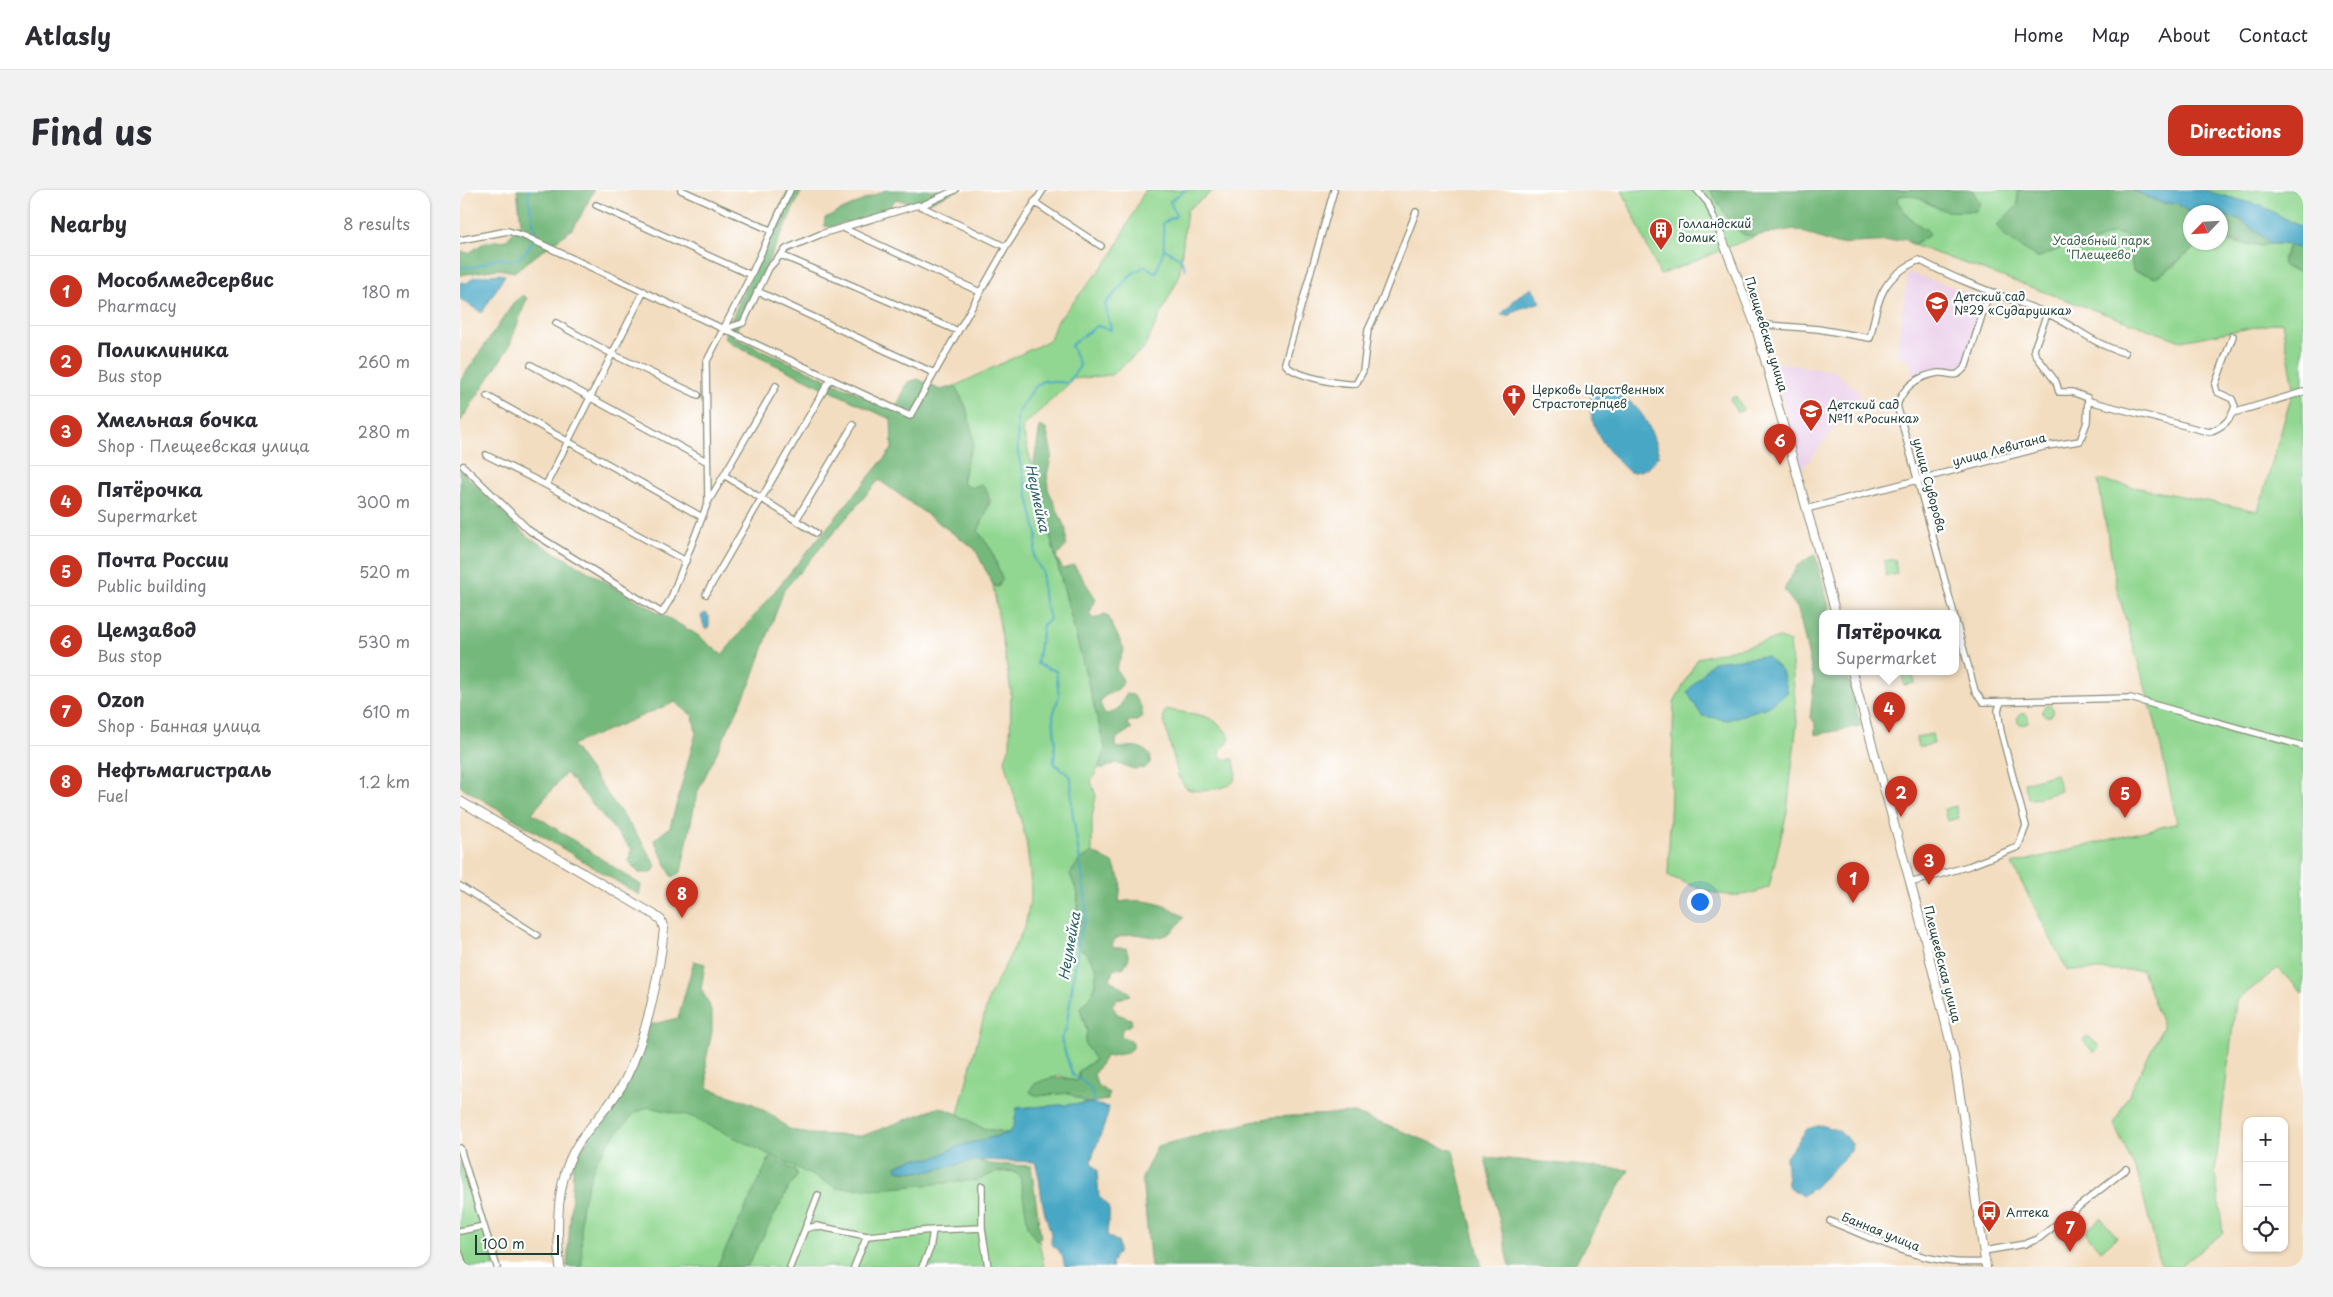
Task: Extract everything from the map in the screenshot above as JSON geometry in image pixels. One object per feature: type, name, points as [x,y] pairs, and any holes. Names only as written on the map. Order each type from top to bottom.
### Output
[{"type":"street","points":[[681,190],[770,230]]},
{"type":"street","points":[[708,502],[706,364],[751,275],[790,190]]},
{"type":"street","points":[[724,329],[743,324],[769,268],[786,249],[821,234],[921,206],[955,190]]},
{"type":"street","points":[[460,240],[508,231],[524,236],[910,416],[1006,247],[1043,190]]},
{"type":"street","points":[[1334,190],[1285,362],[1286,366],[1295,372],[1344,385],[1356,384],[1363,371],[1368,330],[1382,300],[1416,212]]},
{"type":"street","points":[[1697,190],[1708,203],[1721,236]]},
{"type":"street","points":[[1034,202],[1101,246]]},
{"type":"street","points":[[596,205],[751,275]]},
{"type":"street","points":[[921,206],[1006,247]]},
{"type":"street","points":[[843,228],[980,292]]},
{"type":"street","name":"Плещеевская улица","points":[[1721,236],[1755,324],[1835,610]]},
{"type":"street","points":[[781,255],[958,331]]},
{"type":"street","points":[[1755,324],[1818,329],[1870,338],[1881,291],[1904,267],[1919,260],[1989,293],[2047,314],[2106,348],[2125,352]]},
{"type":"street","points":[[546,486],[644,291]]},
{"type":"street","points":[[757,291],[934,373]]},
{"type":"street","name":"улица Суворова","points":[[1953,610],[1897,405],[1906,387],[1914,381],[1939,373],[1954,376],[1960,373],[1966,366],[1989,293]]},
{"type":"street","points":[[2047,314],[2034,349],[2056,382],[2059,392],[2080,394],[2088,398],[2089,401],[2209,432],[2225,424],[2233,413],[2235,406],[2232,399],[2217,392],[2215,386],[2233,336]]},
{"type":"street","points":[[556,323],[612,354],[698,395]]},
{"type":"street","points":[[531,365],[706,460]]},
{"type":"street","points":[[706,594],[764,498],[830,378]]},
{"type":"street","points":[[463,466],[530,531],[662,612],[671,598],[708,502],[776,386]]},
{"type":"street","points":[[2233,413],[2303,392]]},
{"type":"street","points":[[488,396],[702,516]]},
{"type":"street","name":"улица Левитана","points":[[1806,509],[2047,446],[2080,441],[2087,422],[2089,401]]},
{"type":"street","points":[[796,520],[853,425]]},
{"type":"street","points":[[486,455],[686,561]]},
{"type":"street","points":[[724,475],[764,498],[816,533]]},
{"type":"street","points":[[1959,633],[1974,691],[1983,702],[2081,697],[2130,698],[2303,746]]},
{"type":"street","name":"Плещеевская улица","points":[[1853,675],[1910,883],[1955,1064],[1986,1265]]},
{"type":"street","points":[[1910,883],[1969,866],[2018,847],[2026,826],[2001,732],[1998,710],[2001,702]]},
{"type":"street","points":[[460,801],[653,914],[661,920],[664,929],[662,952],[650,1002],[629,1072],[614,1098],[578,1143],[566,1170],[559,1215],[560,1267]]},
{"type":"street","points":[[460,886],[537,935]]},
{"type":"street","points":[[460,1149],[497,1267]]},
{"type":"street","points":[[1984,1251],[2025,1244],[2038,1239],[2126,1169]]},
{"type":"street","points":[[982,1186],[982,1228],[988,1267]]},
{"type":"street","points":[[790,1267],[818,1195]]},
{"type":"street","name":"Банная улица","points":[[1830,1221],[1916,1257],[1947,1263],[1986,1265]]},
{"type":"street","points":[[460,1231],[484,1226]]},
{"type":"street","points":[[805,1229],[816,1226],[866,1236],[982,1228]]},
{"type":"street","points":[[922,1267],[930,1249],[933,1230]]},
{"type":"street","points":[[854,1267],[866,1236]]},
{"type":"street","points":[[460,1254],[464,1267]]},
{"type":"shaded area","name":"Детский сад №29 «Сударушка»","points":[[1908,272],[1984,298],[1963,368],[1912,379],[1911,363],[1896,353]]},
{"type":"shaded area","name":"Детский сад №11 «Росинка»","points":[[1772,362],[1834,371],[1861,394],[1802,470]]},
{"type":"green space","points":[[517,190],[594,190],[572,229],[514,272],[498,269],[460,275],[460,251],[469,253],[485,242],[507,240],[521,223]]},
{"type":"green space","points":[[788,190],[802,190],[733,337],[895,410],[908,382],[918,379],[940,390],[955,386],[966,407],[973,436],[973,445],[966,463],[962,483],[971,488],[981,484],[986,489],[989,501],[978,531],[992,551],[1002,579],[998,587],[993,585],[975,549],[879,480],[784,590],[751,682],[697,793],[681,872],[672,877],[654,840],[670,827],[696,733],[693,716],[675,702],[572,745],[640,839],[656,866],[652,873],[639,873],[628,861],[632,850],[566,773],[532,813],[641,885],[639,895],[460,786],[460,469],[528,537],[696,634],[722,655],[892,449],[891,418],[733,345],[724,337]]},
{"type":"green space","points":[[885,190],[958,190],[921,206],[896,199],[891,205],[892,210],[861,224],[845,222],[832,227],[824,226],[825,218]]},
{"type":"green space","points":[[1145,190],[1214,190],[1187,210],[1179,277],[1144,348],[1111,375],[1074,379],[1022,427],[1105,748],[1099,767],[1091,781],[1096,796],[1092,817],[1092,852],[1079,861],[1070,875],[1078,894],[1077,911],[1081,923],[1070,927],[1097,969],[1093,993],[1080,1008],[1087,1031],[1085,1044],[1095,1060],[1079,1071],[1079,1079],[1076,1081],[1058,1075],[1037,1096],[1068,1093],[1088,1103],[1017,1108],[1014,1125],[1009,1133],[982,1128],[958,1114],[989,997],[1025,926],[1031,896],[1026,840],[1005,760],[1010,746],[1011,691],[993,585],[998,587],[992,551],[978,531],[991,500],[962,483],[966,463],[973,445],[966,407],[955,386],[1050,340],[1056,323],[1112,255]]},
{"type":"green space","name":"Усадебный парк \"Плещеево\"","points":[[1622,190],[2105,190],[2173,268],[2190,250],[2228,250],[2228,242],[2289,245],[2282,259],[2285,267],[2303,273],[2303,994],[2278,968],[2236,1001],[2215,1171],[2223,1233],[2178,1267],[2161,1267],[2138,1175],[2114,1124],[2163,1027],[2142,970],[2067,970],[2012,864],[2177,823],[2156,725],[2117,589],[2098,480],[2258,511],[2294,387],[2282,322],[2181,341],[1913,245],[1921,240],[1788,223],[1660,275]]},
{"type":"green space","points":[[1710,190],[1972,190],[1980,203],[1975,212],[1951,211],[1937,208],[1915,197],[1904,195],[1898,197],[1897,201],[1910,219],[1927,230],[1929,235],[1913,245],[1904,239],[1836,244],[1794,229],[1754,236],[1744,235],[1731,224]]},
{"type":"green space","points":[[2017,190],[2132,190],[2162,203],[2177,203],[2183,208],[2183,250],[2192,250],[2155,277],[2133,271],[2128,241],[2124,235],[2113,233],[2085,246],[2062,248],[2037,258],[2003,235],[1997,225],[2018,205]]},
{"type":"green space","points":[[2203,190],[2303,190],[2303,227],[2302,228]]},
{"type":"green space","points":[[2228,216],[2240,219],[2270,243],[2261,246],[2228,240]]},
{"type":"green space","points":[[2289,245],[2303,249],[2303,273],[2285,267],[2282,264]]},
{"type":"green space","points":[[523,295],[527,298],[509,347],[460,422],[460,381],[515,301]]},
{"type":"green space","points":[[1736,396],[1743,410],[1737,413],[1730,399]]},
{"type":"green space","points":[[1040,426],[1046,429],[1052,454],[1047,475],[1048,489],[1066,530],[1066,546],[1056,557],[1063,569],[1074,565],[1096,599],[1089,615],[1094,619],[1105,614],[1108,616],[1124,649],[1116,669],[1123,680],[1122,685],[1116,691],[1105,696],[1100,703],[1104,713],[1108,714],[1119,708],[1126,694],[1133,695],[1139,702],[1142,717],[1137,721],[1129,721],[1127,724],[1132,728],[1117,738],[1115,745],[1117,748],[1139,747],[1147,752],[1150,756],[1150,763],[1145,768],[1134,769],[1116,763],[1103,769],[1099,767],[1105,748],[1033,469]]},
{"type":"green space","points":[[1815,554],[1830,610],[1819,610],[1819,675],[1847,675],[1861,726],[1815,735],[1815,723],[1810,718],[1814,680],[1798,609],[1784,590],[1797,566]]},
{"type":"green space","points":[[1895,559],[1897,574],[1886,576],[1884,561]]},
{"type":"green space","points":[[1780,638],[1790,642],[1797,722],[1787,812],[1769,887],[1742,895],[1717,894],[1668,876],[1674,702],[1698,658]]},
{"type":"green space","points":[[1902,675],[1913,675],[1915,683],[1904,685]]},
{"type":"green space","points":[[2048,705],[2054,711],[2048,717],[2042,711]]},
{"type":"green space","points":[[1166,709],[1210,718],[1224,729],[1230,738],[1227,744],[1221,748],[1220,755],[1225,760],[1233,759],[1236,774],[1232,783],[1224,787],[1207,790],[1195,791],[1186,788],[1179,778],[1167,733],[1163,716]]},
{"type":"green space","points":[[2023,713],[2029,719],[2023,725],[2017,719]]},
{"type":"green space","points":[[1932,734],[1934,744],[1918,747],[1916,737]]},
{"type":"green space","points":[[2056,774],[2061,791],[2029,800],[2024,783]]},
{"type":"green space","points":[[1956,806],[1959,818],[1947,821],[1944,809]]},
{"type":"green space","points":[[1092,852],[1113,863],[1121,882],[1119,902],[1145,901],[1162,905],[1184,917],[1167,935],[1152,937],[1135,934],[1115,939],[1112,945],[1115,948],[1126,948],[1129,958],[1124,967],[1113,970],[1110,980],[1129,992],[1130,995],[1116,1000],[1112,1005],[1117,1014],[1131,1019],[1132,1024],[1122,1029],[1121,1036],[1133,1042],[1133,1048],[1127,1053],[1105,1057],[1094,1074],[1097,1085],[1109,1093],[1108,1100],[1088,1103],[1068,1093],[1037,1096],[1030,1092],[1033,1085],[1049,1078],[1064,1078],[1076,1081],[1079,1079],[1079,1071],[1095,1060],[1085,1044],[1087,1031],[1080,1008],[1093,993],[1097,969],[1086,952],[1079,949],[1070,928],[1081,923],[1077,911],[1078,894],[1070,874],[1079,861]]},
{"type":"green space","points":[[694,961],[705,964],[701,989],[709,1004],[712,1015],[712,1032],[706,1060],[708,1088],[753,1104],[772,1115],[789,1129],[809,1134],[862,1136],[940,1107],[958,1114],[982,1128],[1009,1133],[959,1146],[934,1158],[913,1159],[896,1166],[902,1172],[926,1172],[976,1160],[990,1164],[1031,1166],[1041,1238],[1036,1240],[1028,1226],[1020,1176],[1012,1171],[996,1172],[978,1180],[880,1189],[838,1188],[690,1116],[648,1107],[635,1113],[612,1138],[595,1162],[581,1208],[582,1267],[567,1267],[574,1159],[637,1067],[649,1025],[678,1018]]},
{"type":"green space","points":[[2088,1036],[2100,1047],[2094,1053],[2083,1040]]},
{"type":"green space","points":[[644,1101],[951,1173],[1025,1171],[1044,1267],[576,1267],[585,1171],[623,1111]]},
{"type":"green space","points":[[1354,1113],[1453,1151],[1482,1267],[1151,1267],[1142,1178],[1157,1146],[1272,1117]]},
{"type":"green space","points":[[770,1157],[796,1171],[797,1176],[789,1187],[747,1267],[717,1267]]},
{"type":"green space","points":[[1485,1157],[1629,1170],[1573,1267],[1510,1267]]},
{"type":"green space","points":[[460,1161],[495,1267],[460,1267]]},
{"type":"green space","points":[[2101,1218],[2117,1237],[2101,1251],[2087,1235],[2087,1230]]},
{"type":"water","points":[[2132,190],[2203,190],[2262,206],[2303,228],[2303,249],[2270,243],[2240,219],[2228,216],[2228,205],[2183,205],[2183,208],[2177,203],[2162,203]]},
{"type":"water","points":[[505,275],[482,313],[460,299],[460,282],[467,283],[474,277]]},
{"type":"water","points":[[1532,288],[1541,302],[1516,310],[1511,315],[1501,315],[1518,296]]},
{"type":"water","points":[[1615,392],[1633,404],[1644,418],[1659,454],[1650,466],[1643,470],[1629,472],[1613,456],[1595,429],[1592,418],[1591,396]]},
{"type":"water","points":[[705,613],[709,616],[709,627],[705,629],[701,616]]},
{"type":"water","points":[[1766,656],[1782,671],[1788,692],[1770,706],[1728,720],[1702,716],[1687,692],[1713,662]]},
{"type":"water","points":[[1088,1103],[1109,1107],[1106,1121],[1091,1162],[1097,1170],[1099,1197],[1109,1209],[1107,1235],[1118,1242],[1119,1250],[1112,1263],[1113,1267],[1065,1267],[1062,1255],[1051,1244],[1051,1233],[1044,1210],[1035,1162],[976,1160],[926,1172],[897,1170],[896,1166],[913,1159],[934,1158],[959,1146],[1009,1133],[1014,1125],[1017,1108]]},
{"type":"water","points":[[1821,1125],[1839,1131],[1852,1143],[1851,1151],[1814,1188],[1802,1196],[1788,1186],[1786,1157],[1807,1129]]},
{"type":"waterway","points":[[460,267],[474,267],[500,258],[512,260],[522,256],[536,235],[528,198],[529,190]]},
{"type":"waterway","name":"Неумейка","points":[[1096,1105],[1090,1087],[1072,1074],[1061,1039],[1066,1029],[1080,934],[1086,918],[1086,901],[1072,809],[1071,777],[1054,763],[1055,738],[1053,716],[1059,696],[1056,671],[1037,664],[1043,625],[1050,619],[1043,594],[1042,571],[1034,558],[1037,535],[1018,453],[1017,415],[1034,388],[1043,381],[1068,383],[1080,366],[1071,345],[1097,326],[1111,330],[1105,304],[1133,273],[1145,266],[1156,273],[1164,249],[1163,223],[1176,216],[1170,201],[1185,190]]},
{"type":"waterway","points":[[1164,249],[1180,258],[1185,268],[1184,270]]},
{"type":"place","name":"Голландский домик","points":[[1661,251]]},
{"type":"place","name":"Детский сад №29 «Сударушка»","points":[[1937,324]]},
{"type":"place","name":"Церковь Царственных Страстотерпцев","points":[[1514,417]]},
{"type":"place","name":"Детский сад №11 «Росинка»","points":[[1811,432]]},
{"type":"place","name":"Цемзавод","points":[[1780,465]]},
{"type":"place","name":"Пятёрочка","points":[[1889,733]]},
{"type":"place","name":"Поликлиника","points":[[1901,817]]},
{"type":"place","name":"Почта России","points":[[2125,818]]},
{"type":"place","name":"Хмельная бочка","points":[[1929,885]]},
{"type":"place","name":"Мособлмедсервис","points":[[1853,903]]},
{"type":"place","name":"Нефтьмагистраль","points":[[682,918]]},
{"type":"place","name":"Аптека","points":[[1989,1233]]},
{"type":"place","name":"Ozon","points":[[2070,1252]]}]
